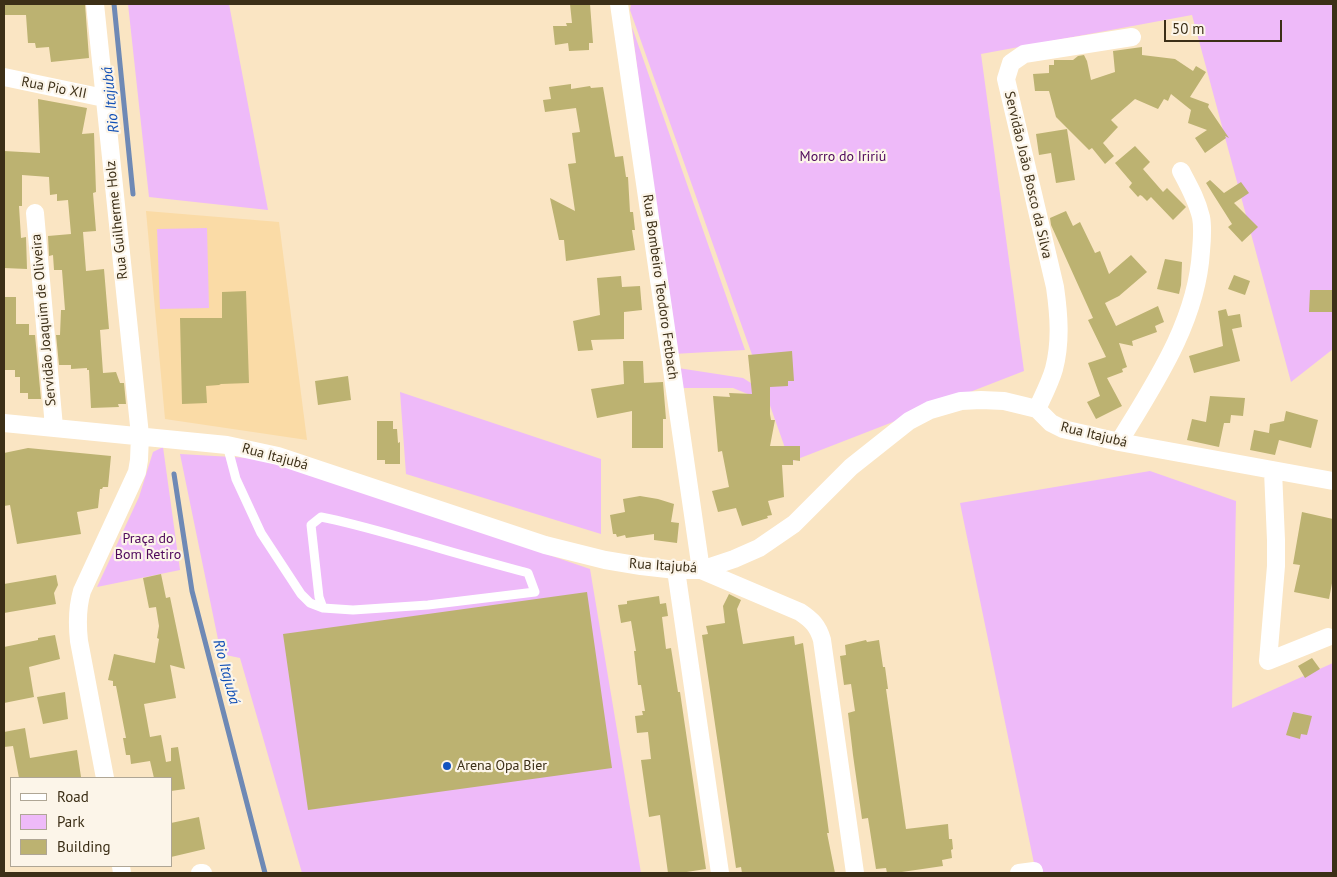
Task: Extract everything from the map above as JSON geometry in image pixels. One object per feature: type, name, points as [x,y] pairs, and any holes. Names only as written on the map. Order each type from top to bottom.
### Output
[{"type":"street","name":"Rua Guilherme Holz","points":[[95,4],[140,435],[137,472],[82,591],[78,606],[79,641],[105,777]]},
{"type":"street","name":"Rua Bombeiro Teodoro Fetbach","points":[[619,4],[701,570]]},
{"type":"street","name":"Servidão João Bosco da Silva","points":[[1037,409],[1054,370],[1059,317],[1054,287],[1006,79],[1011,63],[1024,54],[1132,37]]},
{"type":"street","name":"Rua Pio XII","points":[[4,78],[104,98]]},
{"type":"street","points":[[1119,442],[1164,364],[1180,333],[1194,298],[1200,267],[1201,218],[1192,190],[1181,172]]},
{"type":"street","name":"Servidão Joaquim de Oliveira","points":[[35,212],[54,427]]},
{"type":"street","name":"Rua Itajubá","points":[[4,423],[140,435],[254,450],[278,456],[545,545],[605,560],[676,570],[701,570],[734,559],[776,537],[794,524],[851,467],[909,421],[930,410],[961,401],[1004,401],[1037,409],[1051,423],[1063,429],[1119,442],[1333,481]]},
{"type":"street","points":[[1273,471],[1276,566],[1268,661],[1328,637]]},
{"type":"street","points":[[676,570],[720,873]]},
{"type":"street","points":[[701,570],[800,612],[811,619],[818,628],[822,640],[855,873]]},
{"type":"lane","points":[[227,445],[236,479],[261,533],[301,594],[310,603],[323,608],[353,610],[428,605],[535,592],[528,572],[454,553],[383,531],[320,518],[311,525],[319,597],[323,608]]},
{"type":"shaded area","points":[[146,211],[279,222],[307,440],[165,419]]},
{"type":"green space","points":[[128,4],[229,4],[268,210],[149,197]]},
{"type":"green space","name":"Morro do Iririú","points":[[631,4],[1333,4],[1333,349],[1291,382],[1192,15],[981,54],[1024,371],[790,462],[630,10]]},
{"type":"green space","points":[[632,27],[745,350],[673,354]]},
{"type":"green space","points":[[207,228],[209,308],[160,309],[157,229]]},
{"type":"green space","points":[[678,368],[743,378],[762,390],[765,401],[733,388],[681,388]]},
{"type":"green space","points":[[400,392],[601,459],[601,534],[406,474]]},
{"type":"green space","name":"Praça do Bom Retiro","points":[[163,447],[180,570],[97,587],[139,497],[153,452]]},
{"type":"green space","name":"Arena Opa Bier","points":[[180,454],[267,459],[590,569],[641,873],[302,873],[240,658],[221,654]]},
{"type":"green space","points":[[1150,471],[1236,501],[1232,708],[1333,663],[1333,873],[1036,873],[960,503]]},
{"type":"building","points":[[4,4],[85,4],[89,58],[51,62],[49,47],[36,48],[35,43],[28,43],[26,15],[4,15]]},
{"type":"building","points":[[570,4],[590,4],[593,43],[589,43],[589,50],[569,51],[568,43],[555,45],[553,26],[567,26],[566,23],[572,23]]},
{"type":"building","points":[[1142,47],[1142,55],[1175,59],[1193,71],[1196,66],[1206,72],[1190,97],[1209,104],[1208,107],[1229,138],[1225,136],[1226,138],[1205,153],[1195,138],[1207,130],[1188,123],[1191,110],[1171,94],[1168,101],[1164,99],[1158,109],[1135,99],[1111,120],[1118,127],[1103,143],[1114,156],[1105,164],[1092,148],[1089,150],[1056,117],[1049,91],[1035,91],[1033,74],[1049,73],[1049,65],[1054,65],[1054,60],[1073,60],[1078,56],[1084,55],[1091,80],[1115,72],[1113,51]]},
{"type":"building","points":[[571,84],[571,89],[590,86],[591,88],[603,87],[615,157],[623,156],[626,177],[628,177],[630,212],[633,212],[635,230],[632,230],[635,250],[566,261],[564,240],[559,240],[550,198],[575,211],[568,164],[576,163],[572,133],[580,132],[576,108],[545,112],[543,100],[551,99],[549,87]]},
{"type":"building","points":[[38,99],[87,108],[82,134],[94,133],[96,192],[93,193],[96,231],[83,232],[86,271],[104,269],[109,329],[100,330],[103,373],[116,372],[120,383],[124,383],[126,404],[118,404],[119,407],[91,408],[89,370],[87,368],[71,369],[71,365],[59,365],[56,335],[60,335],[61,310],[65,310],[62,270],[54,270],[53,255],[49,256],[48,236],[71,234],[68,200],[57,201],[57,194],[50,195],[49,177],[22,175],[22,206],[19,206],[21,238],[26,237],[27,269],[4,268],[4,151],[40,153]]},
{"type":"building","points":[[1067,129],[1075,180],[1056,183],[1051,153],[1039,155],[1036,134]]},
{"type":"building","points":[[1135,146],[1150,162],[1143,169],[1163,192],[1167,188],[1186,207],[1173,220],[1151,197],[1147,201],[1140,195],[1138,197],[1129,187],[1132,183],[1115,163]]},
{"type":"building","points":[[1210,180],[1224,193],[1241,182],[1249,193],[1234,203],[1258,227],[1242,242],[1228,227],[1232,224],[1206,183]]},
{"type":"building","points":[[1066,211],[1073,226],[1080,222],[1095,253],[1100,251],[1109,274],[1131,255],[1147,272],[1119,296],[1105,303],[1116,326],[1158,306],[1164,322],[1155,326],[1157,332],[1132,341],[1133,346],[1119,343],[1127,367],[1122,369],[1123,372],[1107,378],[1122,406],[1096,419],[1087,402],[1100,396],[1088,363],[1106,357],[1088,320],[1093,318],[1051,225],[1050,218]]},
{"type":"building","points":[[1165,259],[1182,262],[1179,294],[1157,289]]},
{"type":"building","points":[[1234,275],[1250,281],[1245,295],[1228,289]]},
{"type":"building","points":[[621,276],[622,287],[640,286],[642,310],[624,312],[624,339],[591,340],[593,350],[578,351],[573,321],[600,315],[597,278]]},
{"type":"building","points":[[1310,290],[1333,290],[1333,312],[1309,312]]},
{"type":"building","points":[[246,291],[249,383],[206,386],[207,403],[182,404],[180,318],[222,318],[222,292]]},
{"type":"building","points":[[4,297],[16,297],[16,324],[29,324],[29,335],[35,335],[41,399],[28,399],[28,393],[20,393],[20,377],[15,377],[15,370],[4,370]]},
{"type":"building","points":[[1226,309],[1228,316],[1240,314],[1242,327],[1232,329],[1240,361],[1194,373],[1189,356],[1223,346],[1218,311]]},
{"type":"building","points":[[792,351],[794,381],[788,381],[788,386],[770,387],[770,414],[771,420],[775,420],[770,446],[800,446],[800,461],[793,460],[793,465],[782,465],[784,497],[768,501],[772,515],[742,526],[736,508],[718,512],[712,491],[729,487],[722,451],[718,452],[713,396],[730,397],[729,393],[752,394],[748,355]]},
{"type":"building","points":[[623,361],[643,361],[644,383],[663,382],[666,419],[663,419],[663,448],[632,448],[632,411],[597,418],[591,389],[624,384]]},
{"type":"building","points":[[348,376],[351,400],[318,405],[315,381]]},
{"type":"building","points":[[1210,396],[1245,398],[1243,416],[1231,415],[1230,423],[1224,423],[1219,447],[1187,440],[1192,419],[1206,422]]},
{"type":"building","points":[[1286,411],[1318,420],[1311,448],[1279,440],[1275,455],[1250,450],[1254,430],[1269,433],[1270,424],[1284,421]]},
{"type":"building","points":[[377,421],[393,421],[393,429],[397,429],[398,443],[400,442],[400,464],[385,464],[385,460],[377,460]]},
{"type":"building","points":[[28,448],[111,456],[108,487],[100,489],[98,508],[77,512],[81,534],[17,544],[10,505],[4,506],[4,453]]},
{"type":"building","points":[[640,496],[674,504],[671,522],[679,523],[677,543],[654,540],[654,534],[626,538],[625,535],[617,537],[616,534],[613,534],[610,515],[625,512],[623,499]]},
{"type":"building","points":[[1302,512],[1333,519],[1333,578],[1329,599],[1294,592],[1300,565],[1293,564]]},
{"type":"building","points":[[161,574],[166,598],[170,597],[185,669],[170,665],[176,698],[144,704],[150,737],[161,735],[166,762],[171,761],[171,748],[178,747],[185,789],[172,791],[172,777],[154,777],[150,761],[131,764],[130,755],[126,755],[123,738],[126,738],[116,686],[113,686],[113,681],[108,680],[114,654],[155,663],[159,626],[156,607],[149,608],[143,578]]},
{"type":"building","points":[[56,575],[58,585],[54,593],[56,604],[4,613],[4,584]]},
{"type":"building","points":[[587,592],[612,768],[308,810],[283,634]]},
{"type":"building","points":[[729,594],[741,600],[737,609],[743,644],[794,636],[795,645],[803,643],[829,833],[827,833],[835,873],[742,873],[741,867],[736,868],[702,635],[708,634],[706,626],[725,623],[723,606]]},
{"type":"building","points":[[659,596],[660,604],[666,603],[668,616],[662,617],[666,649],[671,648],[678,692],[680,692],[706,869],[680,873],[668,873],[660,815],[649,817],[641,760],[651,759],[648,732],[637,733],[635,716],[643,715],[642,711],[645,711],[641,685],[638,685],[634,651],[636,651],[631,621],[621,623],[618,605],[627,604],[627,601]]},
{"type":"building","points":[[55,635],[60,659],[29,667],[34,697],[4,703],[4,647]]},
{"type":"building","points":[[866,640],[867,642],[879,640],[883,667],[885,667],[888,689],[886,689],[906,829],[948,824],[949,839],[952,839],[952,858],[942,860],[943,866],[895,873],[887,873],[886,868],[876,869],[868,818],[862,819],[853,755],[848,713],[855,711],[851,684],[844,685],[840,656],[846,655],[845,645]]},
{"type":"building","points":[[1312,658],[1320,669],[1305,678],[1298,666]]},
{"type":"building","points":[[65,692],[68,719],[43,724],[37,697]]},
{"type":"building","points":[[1293,712],[1312,716],[1307,735],[1301,734],[1300,739],[1286,735]]},
{"type":"building","points":[[25,728],[30,758],[77,750],[81,777],[19,777],[13,746],[4,747],[4,732]]},
{"type":"building","points":[[199,817],[205,849],[172,857],[172,823]]},
{"type":"waterway","name":"Rio Itajubá","points":[[114,4],[133,194]]},
{"type":"waterway","name":"Rio Itajubá","points":[[174,474],[192,591],[265,873]]},
{"type":"place","name":"Arena Opa Bier","points":[[447,766]]}]
